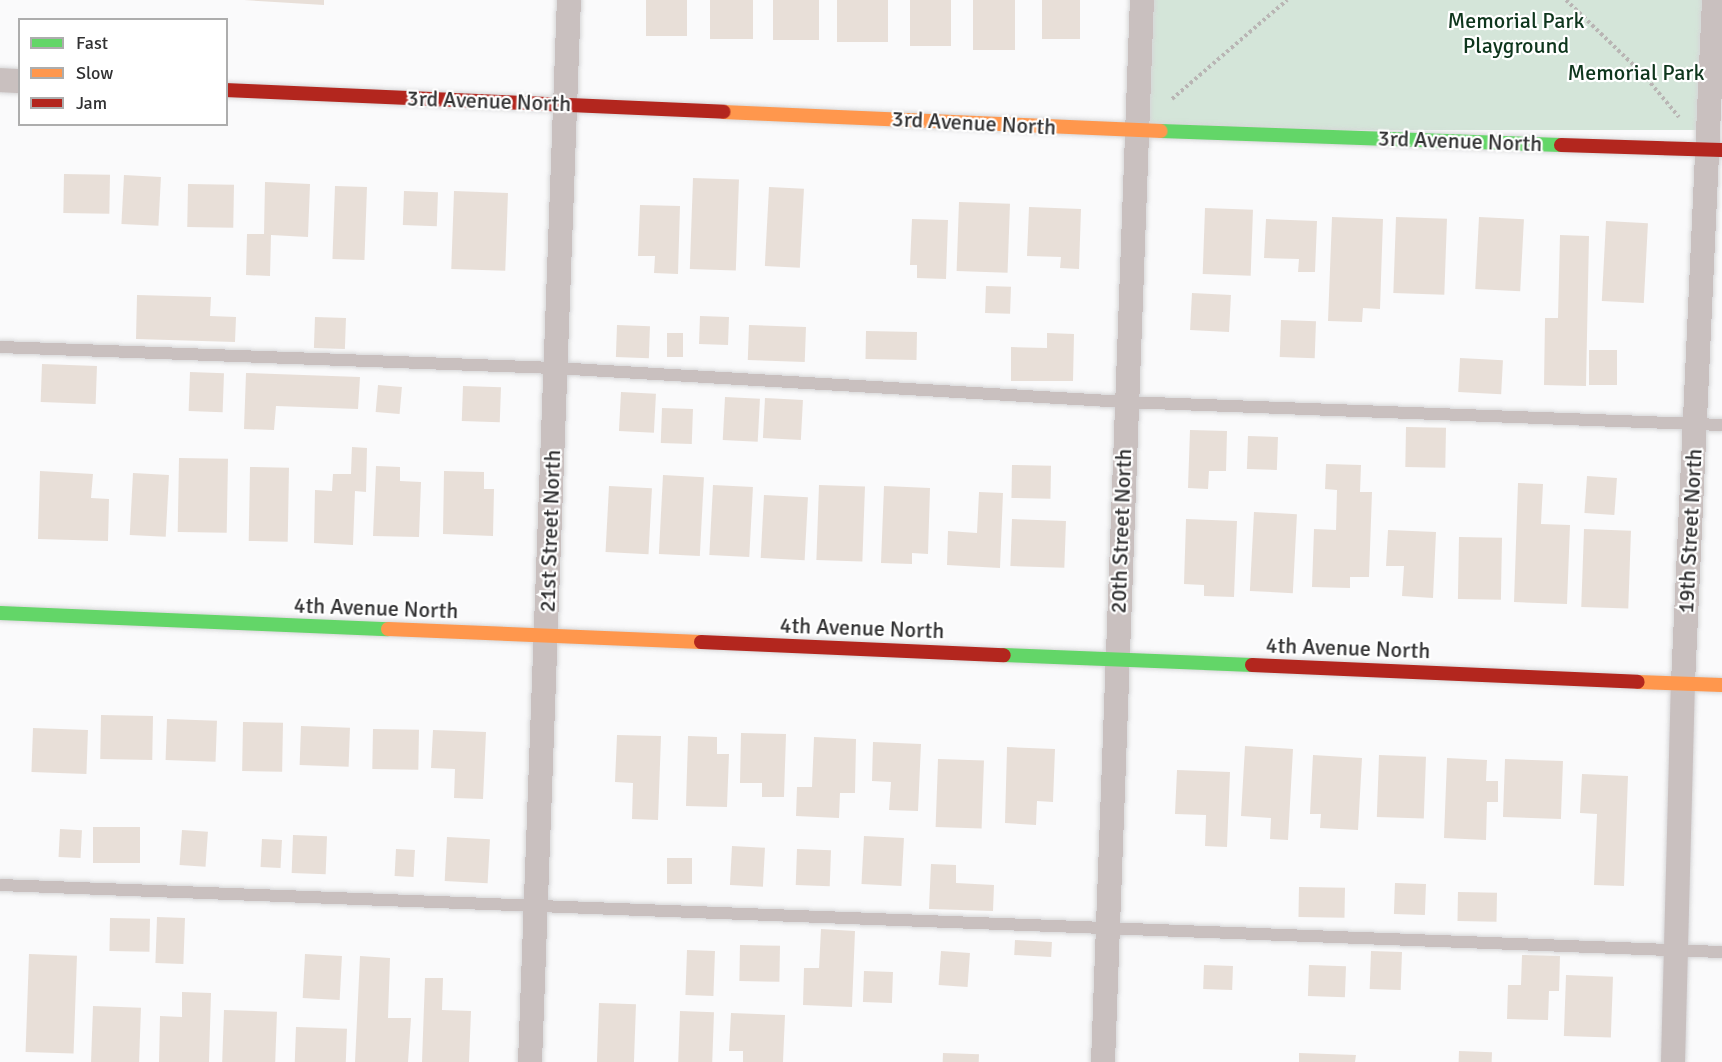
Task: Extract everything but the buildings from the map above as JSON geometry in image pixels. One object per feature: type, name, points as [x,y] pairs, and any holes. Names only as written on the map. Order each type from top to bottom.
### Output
[{"type":"street","name":"21st Street North","points":[[530,1062],[569,0]]},
{"type":"street","name":"20th Street North","points":[[1103,1062],[1142,0]]},
{"type":"street","name":"19th Street North","points":[[1673,1062],[1683,684],[1695,424],[1715,149],[1714,0]]},
{"type":"street","points":[[0,80],[18,81]]},
{"type":"street","name":"3rd Avenue North","points":[[228,90],[1136,130],[1715,149]]},
{"type":"street","name":"4th Avenue North","points":[[0,613],[1722,685]]},
{"type":"lane","points":[[0,346],[555,368],[1126,402],[1722,425]]},
{"type":"lane","points":[[0,885],[1722,952]]},
{"type":"path","points":[[1136,130],[1287,0]]},
{"type":"path","points":[[1566,0],[1715,149]]},
{"type":"green space","name":"Memorial Park","points":[[1142,0],[1714,0],[1714,130],[1142,130]]},
{"type":"traffic: fast","points":[[1161,131],[1561,145]]},
{"type":"traffic: fast","points":[[0,613],[388,629]]},
{"type":"traffic: fast","points":[[1004,655],[1252,665]]},
{"type":"traffic: slow","points":[[724,112],[1161,131]]},
{"type":"traffic: slow","points":[[388,629],[701,642]]},
{"type":"traffic: slow","points":[[1638,682],[1722,685]]},
{"type":"traffic: jam","points":[[228,90],[724,112]]},
{"type":"traffic: jam","points":[[1561,145],[1722,150]]},
{"type":"traffic: jam","points":[[701,642],[1004,655]]},
{"type":"traffic: jam","points":[[1252,665],[1638,682]]},
{"type":"park label","name":"Memorial Park Playground","points":[[1516,32]]}]
